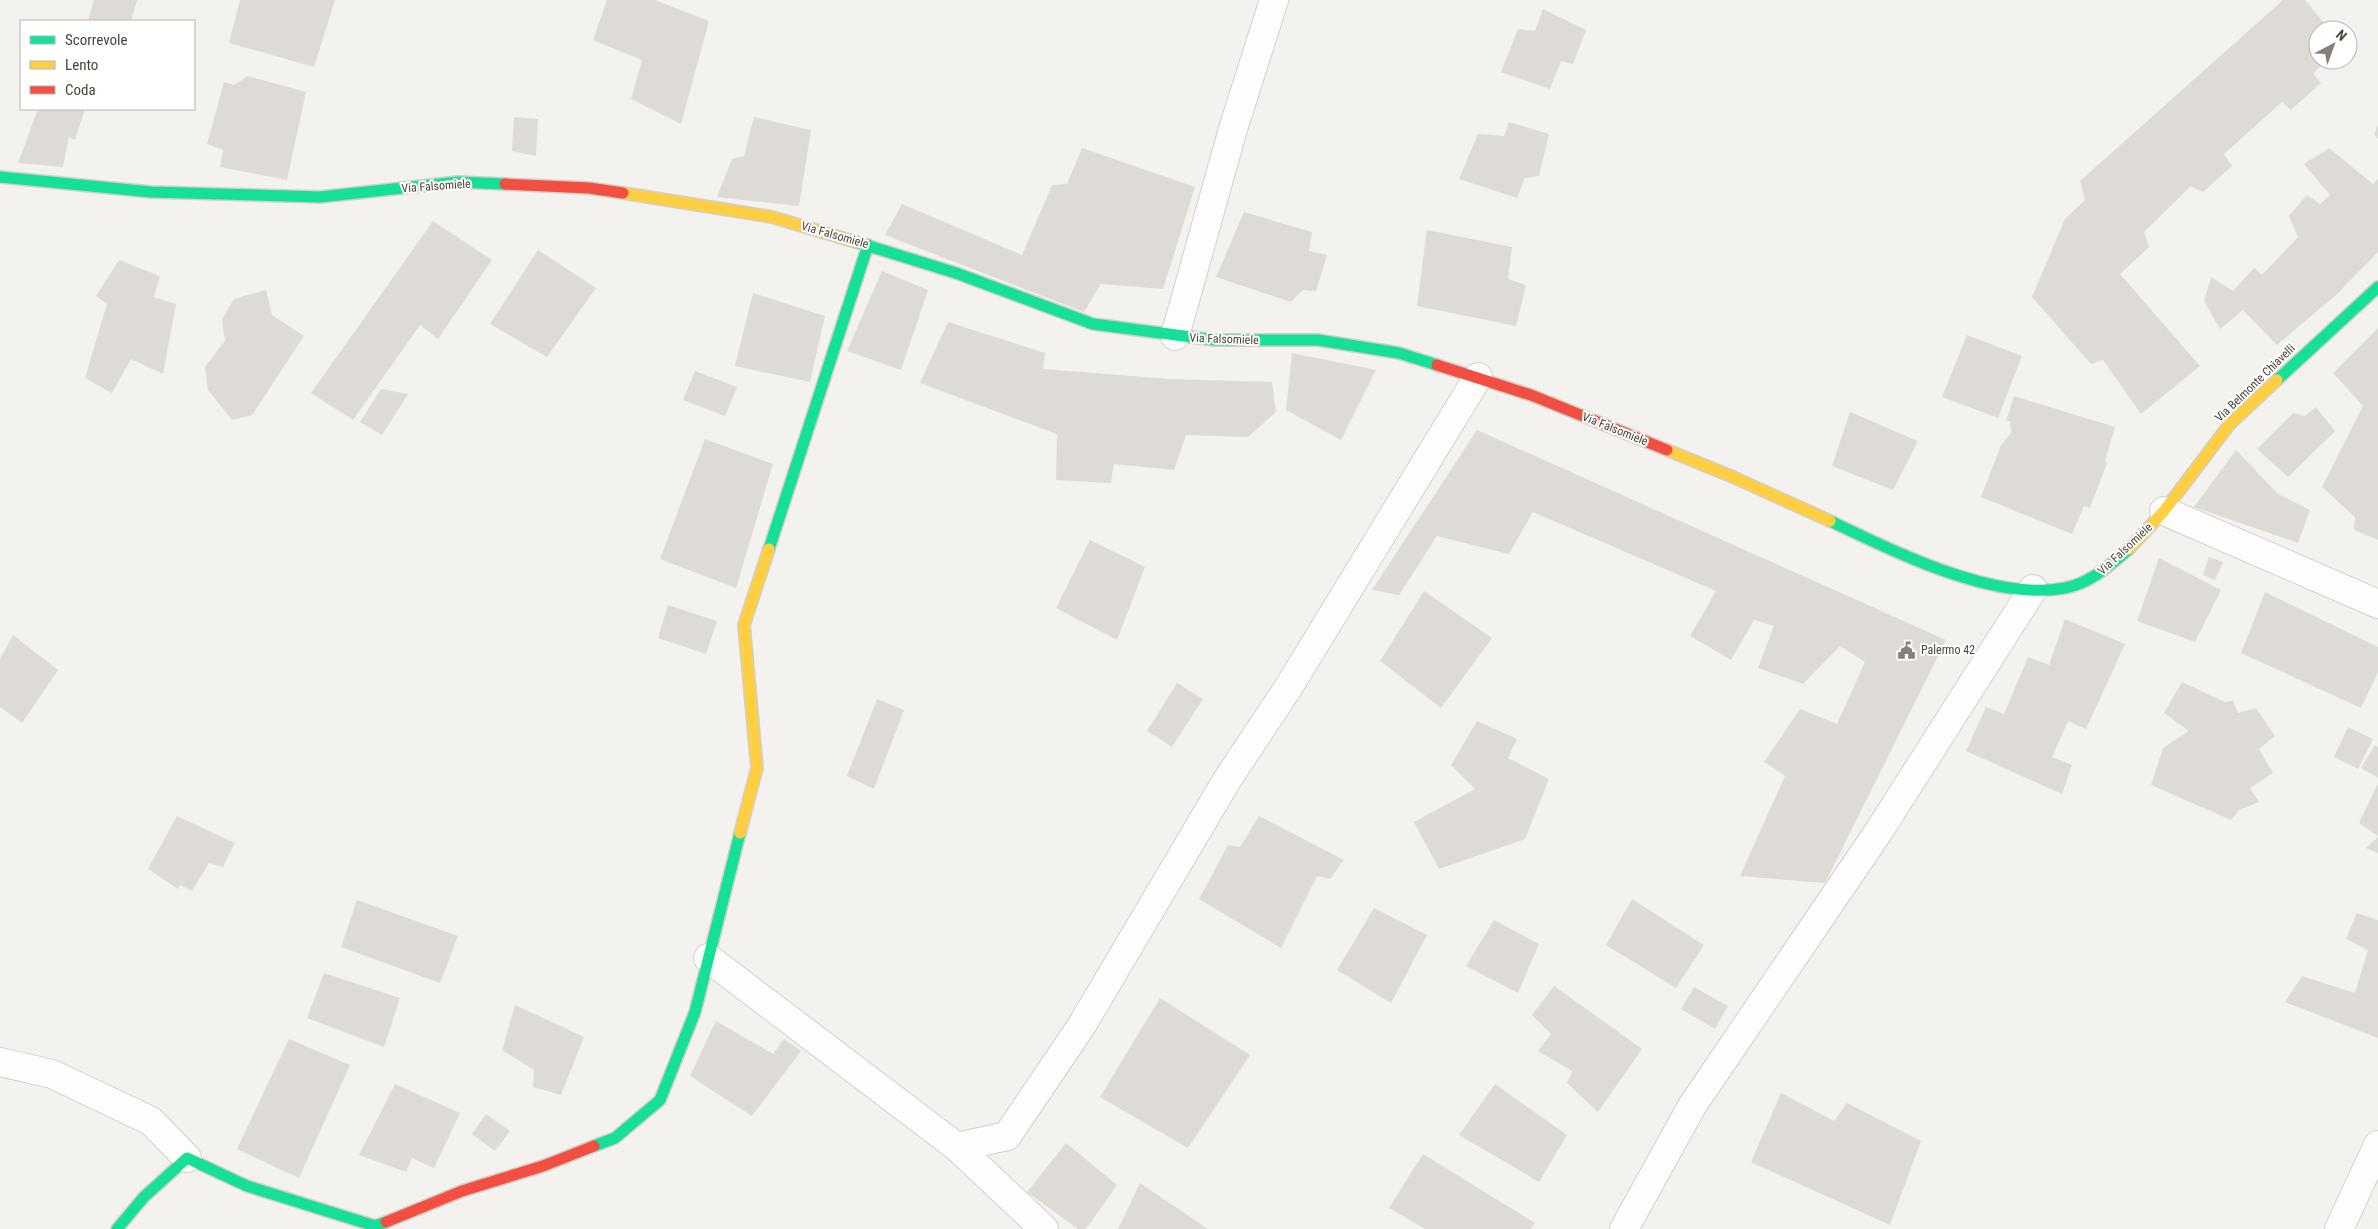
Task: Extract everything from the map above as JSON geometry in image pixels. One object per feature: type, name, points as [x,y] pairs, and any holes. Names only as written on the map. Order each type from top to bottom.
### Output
[{"type":"street","points":[[1175,336],[1232,129],[1274,0]]},
{"type":"street","name":"Via Falsomiele","points":[[0,177],[151,192],[320,197],[458,182],[589,188],[684,201],[772,217],[868,244],[956,273],[1093,324],[1214,340],[1318,340],[1399,353],[1531,395],[1732,477],[1920,563],[1996,586],[2033,589],[2065,588],[2098,575],[2132,546],[2164,511]]},
{"type":"street","points":[[0,1062],[52,1074],[151,1121],[187,1158],[247,1186],[377,1228],[462,1191],[543,1166],[615,1138],[660,1100],[695,1012],[757,768],[744,625],[868,244]]},
{"type":"street","name":"Via Belmonte Chiavelli","points":[[2164,511],[2229,425],[2378,287]]},
{"type":"street","points":[[957,1147],[1007,1136],[1082,1025],[1227,780],[1293,679],[1478,377]]},
{"type":"street","points":[[2164,511],[2378,604]]},
{"type":"street","points":[[1624,1229],[1692,1106],[1879,831],[2033,589]]},
{"type":"street","points":[[708,958],[957,1147],[1044,1229]]},
{"type":"street","points":[[2339,1229],[2378,1145]]},
{"type":"street","points":[[117,1229],[144,1196],[187,1158]]},
{"type":"building","points":[[94,0],[137,0],[131,20],[88,20]]},
{"type":"building","points":[[240,0],[335,0],[314,67],[229,43]]},
{"type":"building","points":[[607,0],[655,0],[709,21],[681,124],[631,99],[642,60],[593,40]]},
{"type":"building","points":[[2283,0],[2305,0],[2322,20],[2308,20],[2308,70],[2316,70],[2313,73],[2321,83],[2291,110],[2282,102],[2224,154],[2232,166],[2203,192],[2191,186],[2144,232],[2149,247],[2120,274],[2200,366],[2141,414],[2103,360],[2091,364],[2032,297],[2065,219],[2085,200],[2080,181]]},
{"type":"building","points":[[1543,9],[1586,30],[1573,64],[1561,61],[1550,89],[1501,72],[1518,29],[1535,31]]},
{"type":"building","points":[[248,76],[306,92],[287,180],[220,167],[223,150],[207,144],[224,82],[234,85]]},
{"type":"building","points":[[38,110],[85,110],[75,140],[69,137],[63,167],[18,163]]},
{"type":"building","points":[[514,117],[538,119],[536,156],[512,151]]},
{"type":"building","points":[[754,117],[811,130],[799,206],[717,197],[732,159],[744,156]]},
{"type":"building","points":[[1509,122],[1549,134],[1539,176],[1525,178],[1517,198],[1459,179],[1478,134],[1504,136]]},
{"type":"building","points":[[2378,125],[2378,139],[2374,134]]},
{"type":"building","points":[[1082,148],[1195,187],[1163,289],[1101,284],[1084,312],[885,235],[902,204],[1022,255],[1052,185],[1067,184]]},
{"type":"building","points":[[2329,148],[2373,184],[2378,179],[2378,252],[2336,295],[2277,345],[2243,310],[2220,329],[2204,301],[2211,277],[2233,291],[2254,268],[2262,275],[2298,237],[2289,216],[2307,195],[2320,204],[2330,195],[2304,164]]},
{"type":"building","points":[[1244,212],[1312,232],[1309,251],[1327,255],[1316,291],[1303,290],[1291,302],[1216,277]]},
{"type":"building","points":[[433,221],[492,260],[438,339],[420,325],[353,420],[311,393]]},
{"type":"building","points":[[1427,230],[1512,247],[1508,279],[1526,285],[1516,326],[1417,306]]},
{"type":"building","points":[[538,250],[596,288],[547,357],[490,324]]},
{"type":"building","points":[[119,260],[160,276],[154,297],[176,304],[163,374],[131,359],[112,393],[85,378],[107,304],[96,296]]},
{"type":"building","points":[[882,271],[928,290],[901,370],[847,351]]},
{"type":"building","points":[[266,290],[272,315],[304,336],[252,415],[232,420],[208,390],[205,367],[225,341],[222,319],[234,299]]},
{"type":"building","points":[[753,293],[825,316],[810,382],[735,366]]},
{"type":"building","points":[[948,322],[1045,353],[1043,369],[1170,379],[1272,382],[1276,412],[1248,437],[1186,435],[1174,470],[1114,464],[1111,483],[1056,480],[1057,434],[920,383]]},
{"type":"building","points":[[2378,328],[2378,540],[2354,530],[2355,517],[2322,487],[2363,406],[2333,373]]},
{"type":"building","points":[[1967,335],[2022,356],[1998,418],[1942,397]]},
{"type":"building","points":[[1292,353],[1376,370],[1341,440],[1286,410]]},
{"type":"building","points":[[695,371],[737,387],[725,416],[683,400]]},
{"type":"building","points":[[381,389],[408,394],[382,435],[360,422]]},
{"type":"building","points":[[2014,396],[2115,427],[2105,461],[2107,463],[2090,508],[2084,506],[2072,534],[1981,497],[2001,445],[2011,433],[2010,421],[2006,421]]},
{"type":"building","points":[[2316,407],[2335,431],[2288,477],[2257,449],[2293,413],[2305,416]]},
{"type":"building","points":[[1850,412],[1918,441],[1893,490],[1832,466]]},
{"type":"building","points":[[1477,430],[1946,640],[1825,883],[1740,876],[1785,776],[1764,762],[1800,709],[1837,724],[1865,662],[1840,646],[1803,684],[1758,668],[1774,626],[1754,620],[1731,660],[1690,636],[1716,591],[1533,512],[1509,554],[1437,536],[1399,595],[1372,590]]},
{"type":"building","points":[[705,439],[773,464],[736,588],[660,559]]},
{"type":"building","points":[[2236,450],[2278,494],[2310,510],[2298,543],[2194,507]]},
{"type":"building","points":[[1090,540],[1145,567],[1117,640],[1056,608]]},
{"type":"building","points":[[2209,557],[2223,562],[2215,580],[2203,575]]},
{"type":"building","points":[[2159,558],[2221,590],[2195,642],[2137,621]]},
{"type":"building","points":[[1424,591],[1492,638],[1441,708],[1380,661]]},
{"type":"building","points":[[2265,592],[2378,647],[2378,672],[2361,708],[2241,653]]},
{"type":"building","points":[[668,605],[717,621],[706,654],[658,638]]},
{"type":"building","points":[[2065,619],[2125,644],[2086,729],[2068,721],[2052,757],[2072,765],[2062,794],[1966,751],[1986,707],[2004,714],[2028,657],[2049,665]]},
{"type":"building","points":[[13,635],[58,670],[22,723],[0,707],[0,659]]},
{"type":"building","points":[[2182,682],[2225,702],[2233,701],[2238,713],[2256,708],[2275,736],[2259,749],[2273,773],[2250,788],[2259,802],[2239,810],[2231,820],[2151,785],[2163,748],[2189,731],[2164,713]]},
{"type":"building","points":[[1177,683],[1203,699],[1172,747],[1147,731]]},
{"type":"building","points":[[877,699],[904,710],[874,789],[847,776]]},
{"type":"building","points":[[1477,721],[1517,739],[1508,758],[1549,779],[1525,839],[1439,869],[1414,822],[1475,789],[1451,765]]},
{"type":"building","points":[[2348,727],[2373,739],[2358,769],[2334,757]]},
{"type":"building","points":[[2375,745],[2378,747],[2378,778],[2361,768]]},
{"type":"building","points":[[2378,783],[2378,836],[2359,823]]},
{"type":"building","points":[[177,816],[235,843],[223,867],[209,863],[192,891],[180,885],[178,889],[148,869]]},
{"type":"building","points":[[1259,816],[1344,860],[1330,879],[1317,876],[1281,948],[1199,899],[1228,845],[1240,847]]},
{"type":"building","points":[[2378,837],[2378,853],[2366,848]]},
{"type":"building","points":[[1632,899],[1704,945],[1676,988],[1606,945]]},
{"type":"building","points":[[357,900],[458,936],[440,983],[341,947]]},
{"type":"building","points":[[1374,908],[1427,935],[1391,1003],[1337,970]]},
{"type":"building","points":[[2357,913],[2378,920],[2378,1038],[2285,1002],[2302,976],[2355,993],[2368,950],[2346,939]]},
{"type":"building","points":[[1494,920],[1539,944],[1518,993],[1466,966]]},
{"type":"building","points":[[324,973],[400,998],[384,1047],[307,1018]]},
{"type":"building","points":[[1554,986],[1642,1049],[1598,1112],[1567,1083],[1572,1071],[1538,1051],[1551,1034],[1532,1015]]},
{"type":"building","points":[[1694,987],[1728,1006],[1715,1029],[1681,1009]]},
{"type":"building","points":[[1160,998],[1250,1055],[1188,1148],[1100,1097]]},
{"type":"building","points":[[515,1005],[584,1037],[561,1095],[533,1087],[534,1070],[502,1050]]},
{"type":"building","points":[[716,1021],[773,1054],[784,1039],[801,1051],[752,1116],[690,1076]]},
{"type":"building","points":[[289,1039],[350,1065],[299,1178],[237,1149]]},
{"type":"building","points":[[395,1084],[460,1113],[434,1168],[412,1158],[406,1172],[359,1155]]},
{"type":"building","points":[[1495,1084],[1567,1135],[1539,1182],[1459,1135]]},
{"type":"building","points":[[1781,1093],[1834,1121],[1847,1103],[1921,1141],[1890,1225],[1751,1162]]},
{"type":"building","points":[[486,1114],[510,1131],[495,1151],[472,1134]]},
{"type":"building","points":[[1066,1143],[1117,1185],[1086,1229],[1078,1229],[1027,1192]]},
{"type":"building","points":[[1423,1154],[1535,1223],[1531,1229],[1425,1229],[1389,1208]]},
{"type":"building","points":[[1140,1183],[1208,1229],[1118,1229]]},
{"type":"traffic: fast","points":[[0,177],[151,192],[320,197],[458,182],[505,184]]},
{"type":"traffic: fast","points":[[856,242],[956,273],[1093,324],[1214,340],[1318,340],[1399,353],[1437,365]]},
{"type":"traffic: fast","points":[[769,549],[868,245]]},
{"type":"traffic: fast","points":[[2277,380],[2378,287]]},
{"type":"traffic: fast","points":[[1830,521],[1913,559],[1976,581],[2007,588],[2037,590],[2074,586],[2100,573],[2129,549]]},
{"type":"traffic: fast","points":[[594,1146],[615,1138],[660,1100],[695,1012],[740,833]]},
{"type":"traffic: fast","points":[[117,1229],[144,1197],[187,1158],[247,1186],[375,1226],[386,1222]]},
{"type":"traffic: slow","points":[[623,193],[772,217],[856,242]]},
{"type":"traffic: slow","points":[[2129,549],[2164,511],[2229,425],[2277,380]]},
{"type":"traffic: slow","points":[[1667,450],[1733,477],[1830,521]]},
{"type":"traffic: slow","points":[[740,833],[757,768],[744,625],[769,549]]},
{"type":"traffic: jam","points":[[505,184],[589,188],[623,193]]},
{"type":"traffic: jam","points":[[1437,365],[1531,395],[1667,450]]},
{"type":"traffic: jam","points":[[386,1222],[462,1191],[543,1166],[594,1146]]},
{"type":"place","name":"Palermo 42","points":[[1907,650]]}]
